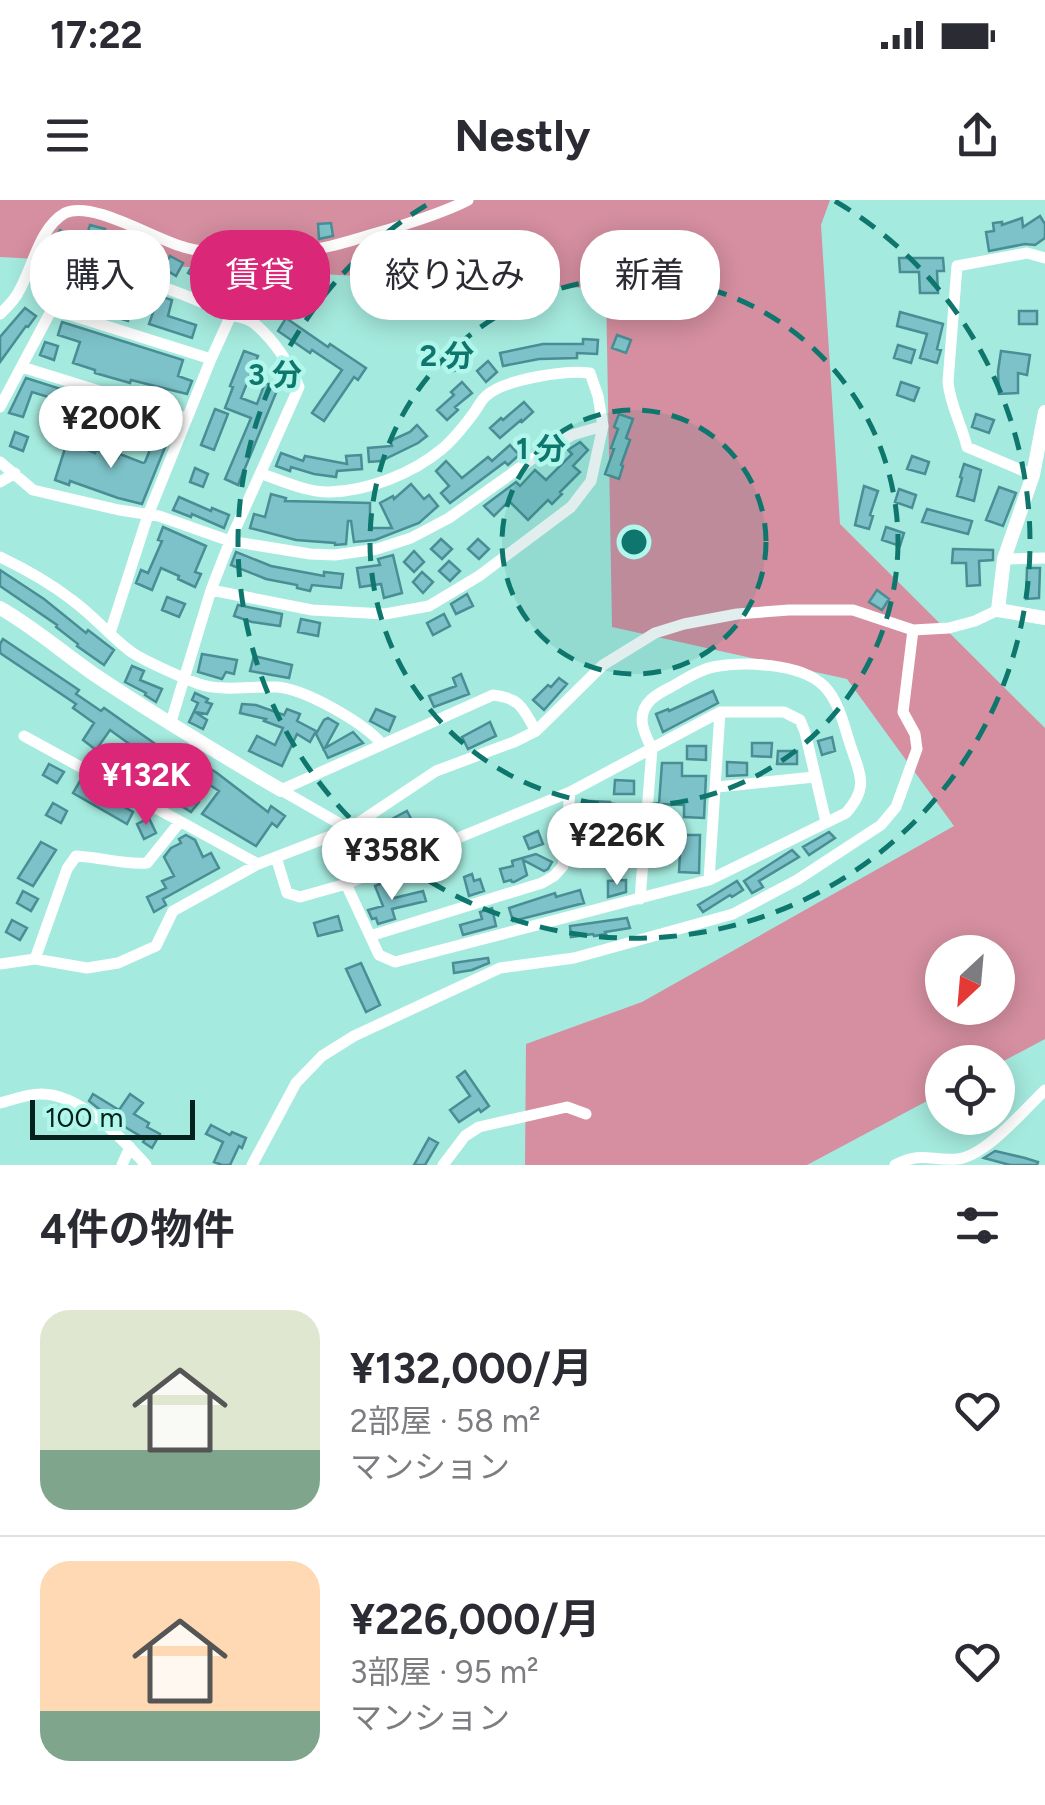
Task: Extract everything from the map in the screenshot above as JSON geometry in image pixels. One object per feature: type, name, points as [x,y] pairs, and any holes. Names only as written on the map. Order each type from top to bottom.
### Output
[{"type":"street","points":[[0,314],[18,294],[52,224],[72,210],[105,214],[185,248],[277,252],[327,248],[468,200]]},
{"type":"street","points":[[1033,475],[967,447],[948,382],[957,266],[1027,253],[1045,258]]},
{"type":"street","points":[[0,407],[46,320]]},
{"type":"street","points":[[87,320],[210,358]]},
{"type":"street","points":[[110,632],[148,515],[229,320]]},
{"type":"street","points":[[170,725],[211,590],[299,387],[287,360],[248,320]]},
{"type":"street","points":[[22,367],[186,418]]},
{"type":"street","points":[[211,590],[312,610],[385,614],[429,606],[479,576],[571,507],[591,481],[603,426],[598,396],[590,373],[571,370],[520,381],[488,394],[444,448],[417,466],[391,479],[361,487],[328,492],[262,474]]},
{"type":"street","points":[[998,610],[1004,560],[1033,475],[1045,412]]},
{"type":"street","points":[[0,462],[32,490],[179,521],[230,541],[335,555],[378,549],[410,538],[449,518],[572,435],[603,426]]},
{"type":"street","points":[[0,448],[14,473]]},
{"type":"street","points":[[0,482],[14,473]]},
{"type":"street","points":[[0,556],[73,600],[132,653],[213,687],[277,686],[300,692],[372,732],[382,744]]},
{"type":"street","points":[[1004,560],[1045,558]]},
{"type":"street","points":[[0,608],[170,725],[349,829]]},
{"type":"street","points":[[0,964],[35,959],[87,968],[118,963],[156,946],[172,910],[258,864],[349,829],[436,771],[536,731],[603,665],[655,632],[737,614],[789,610],[853,610],[913,630],[949,628],[998,610],[1045,618]]},
{"type":"street","points":[[252,1165],[296,1084],[322,1056],[354,1036],[500,968],[574,958],[733,914],[797,880],[881,825],[896,807],[918,749],[916,734],[903,712],[913,630]]},
{"type":"street","points":[[346,884],[379,956],[395,962],[640,899],[710,880],[846,813],[858,800],[863,782],[834,700],[824,686],[804,673],[734,664],[708,668],[648,701],[642,718],[652,748],[640,899]]},
{"type":"street","points":[[281,790],[493,696],[508,697],[520,704],[536,731]]},
{"type":"street","points":[[710,880],[720,712]]},
{"type":"street","points":[[276,857],[287,892],[300,897],[346,884],[570,792],[720,712],[784,712],[800,720],[826,822]]},
{"type":"street","points":[[24,736],[258,864]]},
{"type":"street","points":[[717,787],[814,776]]},
{"type":"street","points":[[370,936],[542,884],[554,876],[563,866],[570,792]]},
{"type":"street","points":[[35,959],[66,869],[76,856],[126,865],[147,863],[179,823]]},
{"type":"street","points":[[895,1165],[912,1156],[948,1162],[982,1149],[1045,1090]]},
{"type":"street","points":[[0,1104],[38,1094],[60,1096],[79,1104],[146,1165]]},
{"type":"street","points":[[443,1165],[465,1136],[479,1127],[567,1107],[586,1114]]},
{"type":"street","points":[[122,1165],[130,1148]]},
{"type":"shaded area","points":[[0,200],[830,200],[821,225],[840,524],[1045,728],[1045,1039],[1015,1055],[1015,1045],[925,1045],[925,1102],[807,1165],[525,1165],[526,1044],[642,1002],[954,826],[847,679],[612,627],[607,320],[720,320],[720,230],[580,230],[580,288],[560,287],[560,230],[350,230],[350,275],[330,274],[330,230],[190,230],[190,267],[170,266],[170,230],[30,230],[30,259],[0,257]]},
{"type":"building","points":[[1040,216],[1045,224],[1045,238],[1035,245],[989,251],[986,232],[994,231],[993,223],[1002,225],[1022,218],[1023,227]]},
{"type":"building","points":[[331,223],[333,236],[330,230],[318,230],[318,224]]},
{"type":"building","points":[[170,256],[183,263],[176,276],[170,272]]},
{"type":"building","points":[[899,258],[943,258],[944,271],[937,271],[938,293],[920,293],[919,272],[900,272]]},
{"type":"building","points":[[25,308],[30,312],[33,320],[0,362],[0,337]]},
{"type":"building","points":[[1019,311],[1037,311],[1037,324],[1019,324]]},
{"type":"building","points":[[900,312],[943,324],[937,363],[920,358],[927,334],[897,326]]},
{"type":"building","points":[[170,317],[196,325],[192,338],[149,324],[150,320],[170,320]]},
{"type":"building","points":[[289,320],[366,368],[358,380],[354,377],[324,421],[312,413],[342,370],[278,331]]},
{"type":"building","points":[[62,322],[183,360],[178,376],[192,381],[187,394],[131,380],[130,383],[73,363],[80,342],[58,335]]},
{"type":"building","points":[[617,335],[631,340],[626,353],[612,348]]},
{"type":"building","points":[[583,339],[598,340],[597,354],[577,353],[577,358],[539,359],[503,366],[500,353],[543,344],[583,344]]},
{"type":"building","points":[[45,342],[58,346],[54,360],[40,355]]},
{"type":"building","points":[[898,345],[915,350],[911,363],[894,358]]},
{"type":"building","points":[[244,351],[258,356],[241,398],[257,404],[265,383],[278,388],[238,485],[225,479],[251,418],[225,408]]},
{"type":"building","points":[[1001,351],[1030,355],[1027,375],[1018,373],[1018,393],[999,394]]},
{"type":"building","points":[[464,354],[467,368],[453,371],[450,357]]},
{"type":"building","points":[[488,361],[497,372],[486,382],[477,371]]},
{"type":"building","points":[[26,378],[61,389],[58,400],[32,392],[23,417],[9,413]]},
{"type":"building","points":[[462,382],[472,393],[447,420],[437,410]]},
{"type":"building","points":[[901,382],[919,388],[914,401],[897,395]]},
{"type":"building","points":[[77,394],[161,421],[157,434],[95,414],[90,430],[67,423]]},
{"type":"building","points":[[524,402],[533,412],[500,438],[490,428]]},
{"type":"building","points":[[215,409],[228,414],[214,450],[201,445]]},
{"type":"building","points":[[619,414],[633,419],[619,479],[605,474],[614,449],[611,448],[618,429],[614,427]]},
{"type":"building","points":[[976,414],[994,420],[989,433],[972,427]]},
{"type":"building","points":[[417,425],[427,436],[418,443],[381,461],[369,462],[368,448],[392,446],[390,441]]},
{"type":"building","points":[[15,432],[28,437],[23,451],[10,446]]},
{"type":"building","points":[[156,435],[168,440],[142,504],[70,481],[69,485],[55,480],[67,442],[95,453],[96,450],[118,458],[120,454],[143,463]]},
{"type":"building","points":[[580,442],[588,450],[573,466],[580,472],[552,504],[548,500],[528,520],[509,501],[494,516],[484,506],[516,482],[520,486],[535,470],[546,480],[572,454],[568,450]]},
{"type":"building","points":[[510,445],[519,455],[508,465],[505,462],[450,503],[441,493],[449,486],[436,471],[446,461],[462,478]]},
{"type":"building","points":[[281,453],[303,461],[305,456],[347,464],[346,456],[361,455],[362,469],[337,471],[336,477],[291,467],[290,471],[276,466]]},
{"type":"building","points":[[912,456],[929,462],[925,474],[907,469]]},
{"type":"building","points":[[964,464],[981,470],[974,501],[957,496]]},
{"type":"building","points":[[195,468],[208,474],[203,487],[190,482]]},
{"type":"building","points":[[411,484],[424,499],[429,495],[438,506],[419,523],[375,540],[354,542],[351,521],[346,544],[335,545],[250,528],[254,514],[265,517],[271,494],[286,498],[285,501],[370,503],[370,528],[392,528],[380,503],[393,496],[394,499]]},
{"type":"building","points":[[864,486],[878,491],[869,529],[855,525]]},
{"type":"building","points":[[999,487],[1016,493],[1003,526],[986,520]]},
{"type":"building","points":[[899,489],[916,495],[912,508],[895,502]]},
{"type":"building","points":[[179,497],[229,515],[224,528],[173,510]]},
{"type":"building","points":[[927,509],[972,521],[968,534],[922,522]]},
{"type":"building","points":[[163,527],[206,546],[195,572],[201,574],[195,587],[161,568],[152,590],[136,583],[141,570],[148,573],[162,541],[158,540]]},
{"type":"building","points":[[886,527],[904,533],[900,546],[882,540]]},
{"type":"building","points":[[441,539],[452,549],[442,559],[431,549]]},
{"type":"building","points":[[478,539],[489,549],[479,559],[468,549]]},
{"type":"building","points":[[953,549],[993,550],[993,560],[979,561],[980,585],[967,586],[966,563],[952,563]]},
{"type":"building","points":[[414,551],[424,562],[414,572],[404,562]]},
{"type":"building","points":[[236,552],[271,566],[324,576],[324,572],[343,574],[341,588],[312,585],[310,591],[266,579],[231,565]]},
{"type":"building","points":[[393,555],[402,593],[384,598],[381,584],[360,587],[357,568],[380,565],[378,559]]},
{"type":"building","points":[[449,561],[460,571],[450,581],[439,571]]},
{"type":"building","points":[[1027,568],[1040,568],[1039,598],[1026,599]]},
{"type":"building","points":[[0,570],[114,650],[104,665],[77,646],[57,625],[0,586]]},
{"type":"building","points":[[422,572],[433,582],[423,593],[413,582]]},
{"type":"building","points":[[877,590],[889,599],[882,610],[869,602]]},
{"type":"building","points":[[467,594],[473,606],[456,614],[451,604]]},
{"type":"building","points":[[167,597],[185,604],[179,617],[162,610]]},
{"type":"building","points":[[238,605],[282,614],[280,626],[234,616]]},
{"type":"building","points":[[444,614],[450,626],[433,635],[427,623]]},
{"type":"building","points":[[301,619],[320,623],[318,636],[298,632]]},
{"type":"building","points":[[3,639],[79,690],[76,694],[101,711],[104,708],[154,743],[140,762],[199,802],[191,812],[114,763],[128,743],[110,730],[96,750],[83,740],[94,723],[73,708],[76,704],[0,653]]},
{"type":"building","points":[[202,654],[237,660],[234,674],[226,672],[222,679],[198,672]]},
{"type":"building","points":[[254,656],[292,665],[289,678],[250,671]]},
{"type":"building","points":[[132,666],[144,671],[140,680],[162,689],[156,702],[125,682]]},
{"type":"building","points":[[461,674],[469,694],[434,707],[429,696],[456,686],[453,678]]},
{"type":"building","points":[[559,678],[567,684],[544,710],[533,700]]},
{"type":"building","points":[[713,691],[718,703],[663,732],[656,714]]},
{"type":"building","points":[[195,693],[212,704],[207,714],[195,712],[207,720],[203,729],[189,722],[198,703],[192,700]]},
{"type":"building","points":[[242,704],[284,715],[287,709],[300,714],[297,721],[316,731],[310,742],[297,734],[282,766],[249,751],[257,736],[275,745],[283,728],[240,713]]},
{"type":"building","points":[[376,709],[395,717],[389,731],[370,721]]},
{"type":"building","points":[[328,718],[338,724],[325,748],[353,732],[363,743],[328,758],[316,734]]},
{"type":"building","points":[[490,722],[496,736],[468,749],[462,737]]},
{"type":"building","points":[[832,737],[835,751],[822,755],[818,741]]},
{"type":"building","points":[[752,743],[772,743],[771,757],[752,756]]},
{"type":"building","points":[[687,746],[706,746],[706,760],[687,759]]},
{"type":"building","points":[[778,751],[797,751],[797,764],[777,764]]},
{"type":"building","points":[[184,752],[268,812],[271,806],[285,816],[277,827],[272,823],[256,846],[202,814],[219,791],[176,763]]},
{"type":"building","points":[[727,762],[747,763],[747,775],[727,776]]},
{"type":"building","points":[[662,763],[682,763],[682,776],[706,776],[704,818],[684,817],[684,805],[659,804]]},
{"type":"building","points":[[49,764],[64,772],[57,783],[43,775]]},
{"type":"building","points":[[615,780],[634,781],[634,794],[614,794]]},
{"type":"building","points":[[80,781],[133,812],[127,824],[73,793]]},
{"type":"building","points":[[591,801],[610,802],[610,815],[604,815],[599,854],[621,854],[622,828],[629,828],[634,832],[630,865],[579,864],[585,823],[590,823]]},
{"type":"building","points":[[53,803],[67,811],[61,823],[46,815]]},
{"type":"building","points":[[407,811],[416,828],[431,822],[437,837],[402,851],[390,820]]},
{"type":"building","points":[[149,818],[156,833],[144,839],[137,824]]},
{"type":"building","points":[[656,822],[674,823],[674,836],[655,835]]},
{"type":"building","points":[[538,831],[543,844],[529,849],[524,837]]},
{"type":"building","points":[[829,832],[835,838],[809,855],[803,847]]},
{"type":"building","points":[[186,835],[195,840],[203,857],[211,853],[219,868],[163,899],[166,905],[154,912],[147,897],[166,888],[162,881],[174,876],[164,857]]},
{"type":"building","points":[[681,835],[700,835],[699,873],[679,872]]},
{"type":"building","points":[[41,842],[56,850],[33,886],[18,878]]},
{"type":"building","points":[[372,843],[379,860],[367,865],[360,848]]},
{"type":"building","points":[[792,850],[799,857],[759,881],[763,887],[752,893],[744,881]]},
{"type":"building","points":[[536,854],[552,862],[548,869],[544,871],[523,860],[527,875],[504,882],[500,869]]},
{"type":"building","points":[[344,856],[350,872],[338,877],[331,861]]},
{"type":"building","points":[[472,874],[474,881],[480,879],[484,891],[469,896],[464,877]]},
{"type":"building","points":[[626,880],[626,892],[608,897],[608,881]]},
{"type":"building","points":[[387,881],[394,898],[423,891],[426,901],[392,909],[395,919],[378,924],[368,910],[383,906],[375,886]]},
{"type":"building","points":[[737,881],[743,890],[703,912],[698,905]]},
{"type":"building","points":[[580,890],[584,903],[513,921],[509,908],[555,893],[556,897]]},
{"type":"building","points":[[23,891],[38,899],[31,911],[17,903]]},
{"type":"building","points":[[492,908],[496,926],[463,935],[460,925],[482,919],[480,912]]},
{"type":"building","points":[[338,916],[342,930],[318,936],[314,923]]},
{"type":"building","points":[[627,918],[630,928],[571,937],[570,926]]},
{"type":"building","points":[[12,920],[27,928],[20,940],[6,932]]},
{"type":"building","points":[[488,958],[489,963],[454,973],[453,963]]},
{"type":"building","points":[[361,963],[380,1005],[366,1012],[346,969]]},
{"type":"building","points":[[465,1071],[489,1106],[459,1122],[450,1110],[470,1096],[457,1077]]},
{"type":"building","points":[[93,1094],[119,1110],[130,1094],[143,1103],[134,1114],[160,1134],[152,1148],[143,1142],[145,1139],[124,1129],[89,1101]]},
{"type":"building","points":[[211,1125],[246,1138],[230,1165],[214,1162],[223,1142],[206,1134]]},
{"type":"building","points":[[429,1138],[438,1143],[425,1165],[414,1165]]},
{"type":"building","points":[[995,1151],[1038,1162],[1010,1165],[984,1158]]}]
